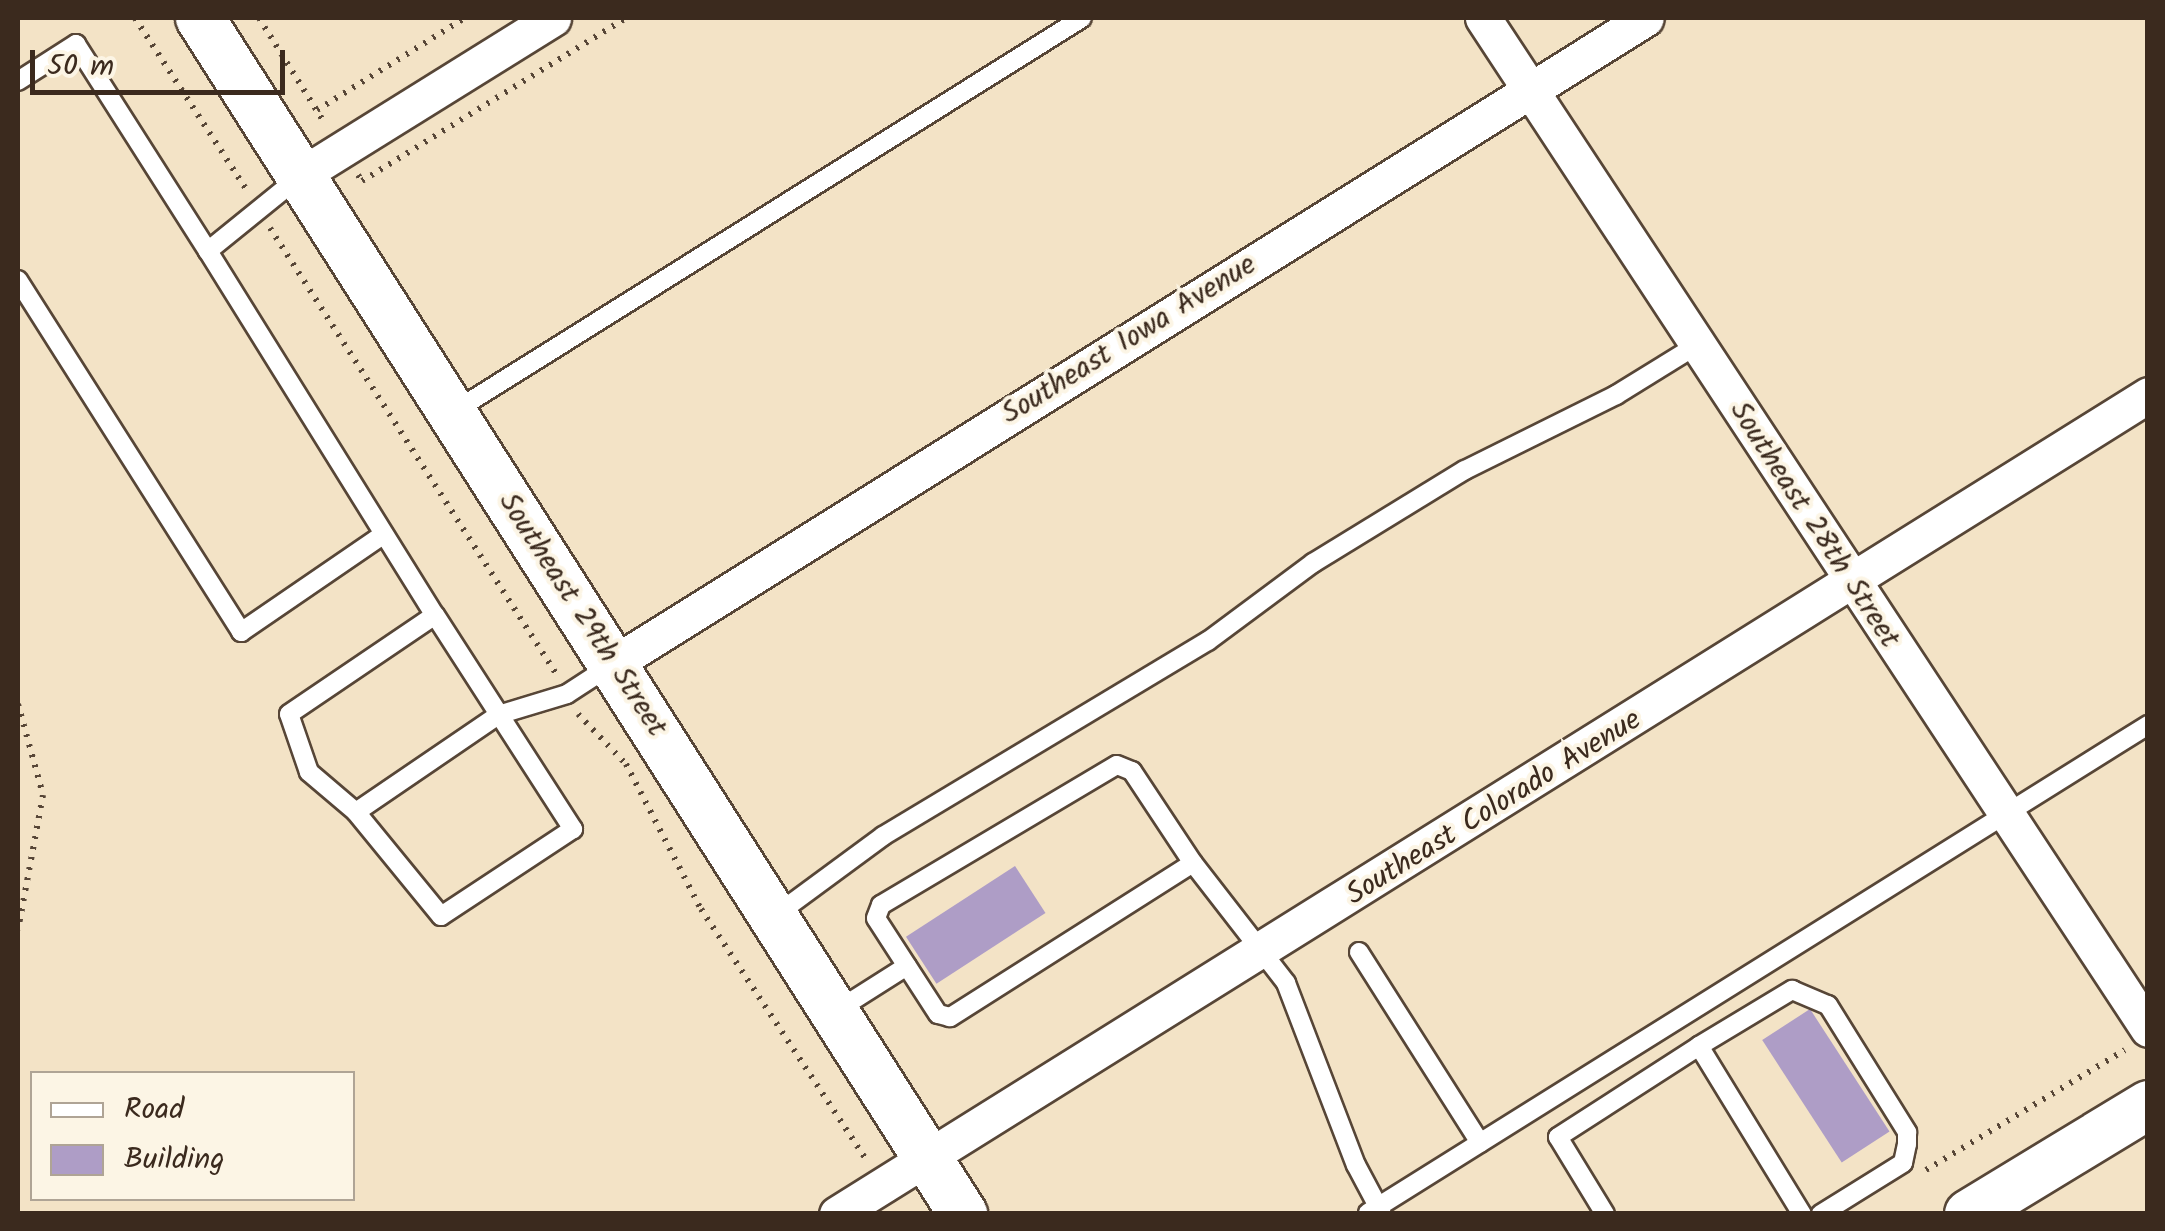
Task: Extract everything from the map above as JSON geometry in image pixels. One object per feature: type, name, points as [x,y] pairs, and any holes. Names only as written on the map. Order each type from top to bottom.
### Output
[{"type":"main road","name":"Southeast 29th Street","points":[[200,18],[963,1214]]},
{"type":"main road","points":[[1969,1214],[2148,1104]]},
{"type":"street","points":[[301,175],[553,18]]},
{"type":"street","name":"Southeast 28th Street","points":[[1483,18],[2003,814],[2139,1037]]},
{"type":"street","name":"Southeast Iowa Avenue","points":[[613,664],[1646,18]]},
{"type":"street","name":"Southeast Colorado Avenue","points":[[837,1214],[2148,395]]},
{"type":"lane","points":[[453,412],[1082,18]]},
{"type":"lane","points":[[18,81],[76,44],[573,830],[440,916],[356,812],[309,772],[289,714],[435,615]]},
{"type":"lane","points":[[208,251],[301,175]]},
{"type":"lane","points":[[18,280],[242,632],[384,534]]},
{"type":"lane","points":[[775,916],[882,836],[1208,641],[1313,563],[1466,470],[1616,395],[1696,345]]},
{"type":"lane","points":[[356,812],[498,715],[567,694],[613,664]]},
{"type":"lane","points":[[1193,863],[950,1016],[938,1014],[876,918],[881,905],[1117,765],[1132,771],[1193,863],[1286,982],[1376,1212],[1540,1104],[2148,725]]},
{"type":"lane","points":[[1358,952],[1480,1142]]},
{"type":"lane","points":[[836,1011],[907,966]]},
{"type":"lane","points":[[1558,1137],[1792,990],[1828,1004],[1907,1132],[1902,1162],[1821,1214]]},
{"type":"lane","points":[[1698,1046],[1802,1214]]},
{"type":"lane","points":[[1540,1104],[1605,1214]]},
{"type":"path","points":[[136,18],[567,694],[626,764],[701,909],[866,1156],[850,1170],[868,1194]]},
{"type":"path","points":[[317,110],[465,18]]},
{"type":"path","points":[[18,704],[43,795],[18,930]]},
{"type":"path","points":[[1920,1174],[2139,1037]]},
{"type":"building","points":[[1015,866],[1045,913],[936,984],[906,937]]},
{"type":"building","points":[[1810,1009],[1890,1131],[1842,1162],[1762,1040]]}]
